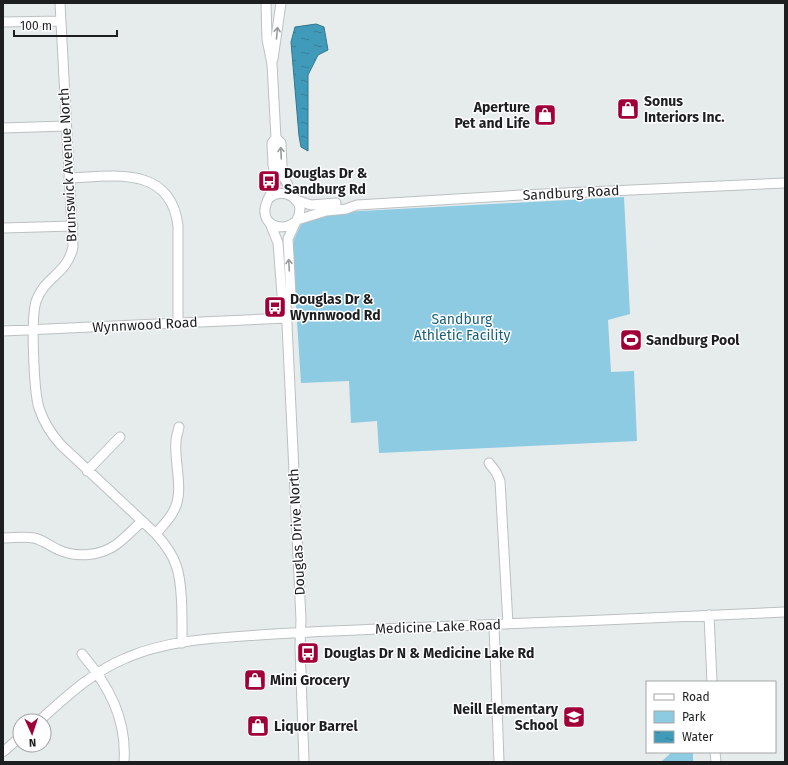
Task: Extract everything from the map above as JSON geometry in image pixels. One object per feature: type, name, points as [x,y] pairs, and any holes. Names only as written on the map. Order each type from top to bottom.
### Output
[{"type":"street","name":"Brunswick Avenue North","points":[[60,3],[73,247],[71,256],[66,265],[46,285],[38,296],[34,308],[33,330],[39,407],[51,434],[60,445],[156,534],[169,550],[177,570],[180,586],[182,643]]},
{"type":"street","name":"Douglas Drive North","points":[[266,3],[268,39],[272,64],[276,138],[272,143],[276,179],[273,192],[265,206],[264,211],[278,243],[282,295],[286,303],[301,632],[300,646],[304,762]]},
{"type":"street","name":"Douglas Drive North","points":[[272,64],[277,39],[281,3]]},
{"type":"street","points":[[3,22],[61,21]]},
{"type":"street","points":[[3,128],[66,126]]},
{"type":"street","name":"Douglas Drive North","points":[[276,138],[281,143],[282,166],[285,179],[300,209],[288,239],[291,295],[286,303]]},
{"type":"street","points":[[69,178],[135,177],[157,187],[166,196],[174,208],[178,226],[178,323]]},
{"type":"street","name":"Sandburg Road","points":[[296,221],[326,211],[346,209],[357,205],[785,183]]},
{"type":"street","points":[[269,198],[273,195],[283,193],[294,198]]},
{"type":"street","name":"Sandburg Road","points":[[294,198],[311,205],[346,202],[357,205]]},
{"type":"street","points":[[270,223],[278,228],[283,228],[292,225],[296,221]]},
{"type":"street","points":[[3,228],[72,226]]},
{"type":"street","name":"Wynnwood Road","points":[[3,331],[287,318]]},
{"type":"street","points":[[156,534],[174,512],[176,504],[178,487],[176,443],[179,427]]},
{"type":"street","points":[[87,471],[120,437]]},
{"type":"street","points":[[489,463],[496,472],[500,481],[508,624]]},
{"type":"street","points":[[3,538],[32,538],[40,540],[58,550],[69,553],[81,555],[93,554],[105,551],[116,545],[142,521]]},
{"type":"street","name":"Medicine Lake Road","points":[[48,713],[97,672],[127,657],[148,650],[223,637],[301,632],[785,612]]},
{"type":"street","points":[[710,615],[712,681]]},
{"type":"street","points":[[494,624],[499,762]]},
{"type":"street","points":[[82,654],[97,672],[113,699],[123,736],[124,762]]},
{"type":"street","points":[[3,739],[7,749]]},
{"type":"green space","name":"Sandburg Athletic Facility","points":[[624,197],[630,314],[608,320],[611,372],[634,371],[637,441],[379,453],[377,421],[351,423],[349,381],[301,383],[292,244],[302,222],[317,215],[342,212]]},
{"type":"green space","points":[[671,753],[693,753],[693,762],[661,762]]},
{"type":"water","points":[[316,24],[324,27],[328,50],[318,55],[308,75],[308,151],[301,147],[299,136],[291,42],[295,27]]},
{"type":"place","name":"Sonus Interiors Inc.","points":[[628,109]]},
{"type":"place","name":"Aperture Pet and Life","points":[[545,115]]},
{"type":"place","name":"Douglas Dr & Sandburg Rd","points":[[269,181]]},
{"type":"place","name":"Douglas Dr & Wynnwood Rd","points":[[275,307]]},
{"type":"place","name":"Sandburg Pool","points":[[631,340]]},
{"type":"place","name":"Douglas Dr N & Medicine Lake Rd","points":[[308,653]]},
{"type":"place","name":"Mini Grocery","points":[[255,680]]},
{"type":"place","name":"Neill Elementary School","points":[[574,717]]},
{"type":"place","name":"Liquor Barrel","points":[[258,726]]}]
